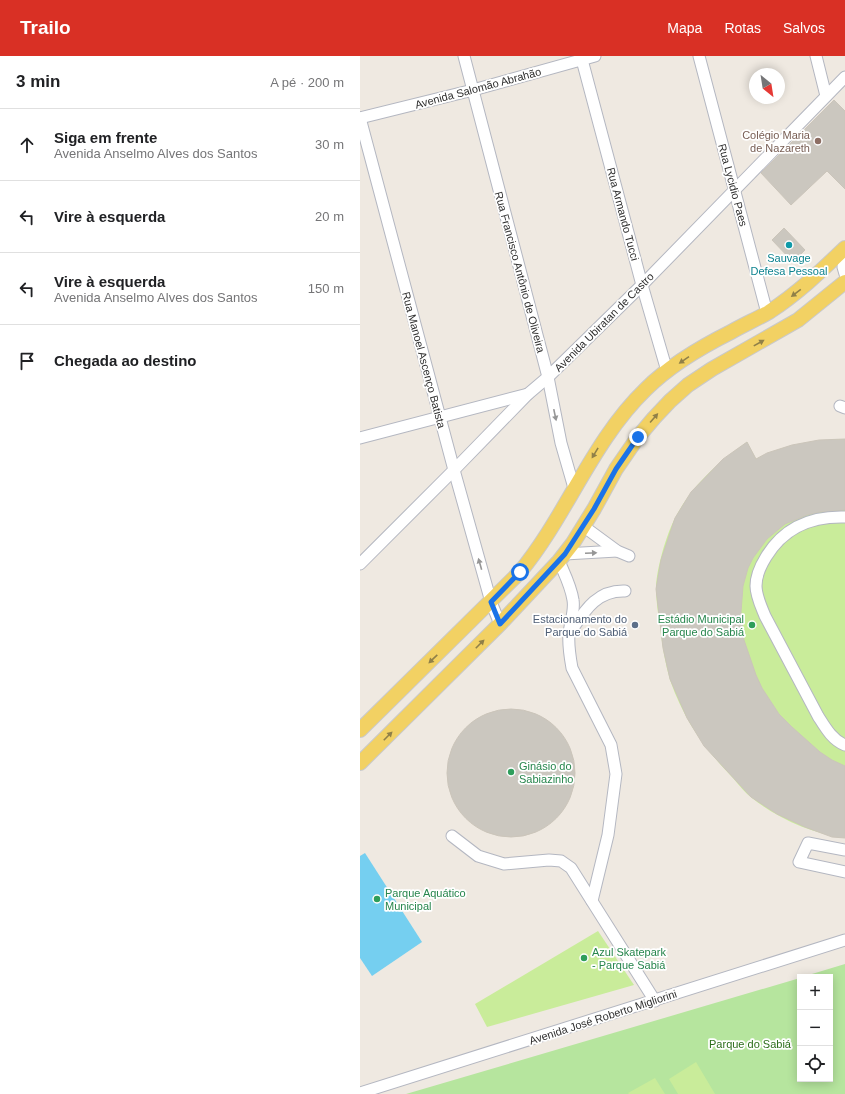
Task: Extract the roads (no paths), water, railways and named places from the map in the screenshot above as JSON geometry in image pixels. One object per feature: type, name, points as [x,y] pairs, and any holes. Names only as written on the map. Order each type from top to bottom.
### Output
[{"type":"main road","points":[[360,730],[491,602],[533,557],[551,530],[574,488],[600,446],[615,425],[646,388],[667,371],[700,349],[767,313],[802,288],[845,248]]},
{"type":"main road","points":[[360,763],[500,624],[562,558],[594,509],[616,469],[638,437],[670,401],[688,385],[712,369],[798,320],[845,282]]},
{"type":"street","name":"Rua Francisco Antônio de Oliveira","points":[[464,56],[548,377],[561,443],[574,488]]},
{"type":"street","name":"Avenida Salomão Abrahão","points":[[360,118],[473,90],[581,58],[595,56]]},
{"type":"street","name":"Rua Lycidio Paes","points":[[698,56],[767,313]]},
{"type":"street","points":[[816,56],[826,96]]},
{"type":"street","name":"Rua Armando Tucci","points":[[581,58],[642,285],[667,371]]},
{"type":"street","name":"Avenida Ubiratan de Castro","points":[[361,559],[454,470],[528,394],[548,377],[642,285],[845,76]]},
{"type":"street","name":"Rua Manoel Ascenço Batista","points":[[360,118],[454,470],[491,602],[500,624]]},
{"type":"street","points":[[845,262],[843,267],[845,274]]},
{"type":"street","points":[[360,438],[528,394]]},
{"type":"street","points":[[845,516],[813,520],[786,533],[771,549],[763,562],[758,573],[756,587],[758,598],[765,616],[818,716],[827,731],[835,739],[845,745]]},
{"type":"street","points":[[583,526],[617,551],[629,556]]},
{"type":"street","points":[[592,901],[608,835],[616,774],[611,745],[572,668],[569,655],[568,635],[573,611],[573,601],[562,558],[617,551]]},
{"type":"street","points":[[568,635],[585,611],[602,595],[615,590],[625,591]]},
{"type":"street","points":[[452,836],[478,856],[504,864],[549,860],[561,861],[571,868],[654,1001]]},
{"type":"street","points":[[845,850],[808,842],[799,862],[845,872]]},
{"type":"street","name":"Avenida José Roberto Migliorini","points":[[360,1093],[845,940]]},
{"type":"water","name":"Parque Aquático Municipal","points":[[365,853],[422,942],[372,976],[360,958],[360,856]]},
{"type":"place","name":"Colégio Maria de Nazareth","points":[[818,141]]},
{"type":"place","name":"Sauvage Defesa Pessoal","points":[[789,245]]},
{"type":"place","name":"Estacionamento do Parque do Sabiá","points":[[635,625]]},
{"type":"place","name":"Estádio Municipal Parque do Sabiá","points":[[752,625]]},
{"type":"place","name":"Ginásio do Sabiazinho","points":[[511,772]]},
{"type":"place","name":"Parque Aquático Municipal","points":[[377,899]]},
{"type":"place","name":"Azul Skatepark - Parque Sabiá","points":[[584,958]]},
{"type":"park label","name":"Parque do Sabiá","points":[[750,1044]]}]
